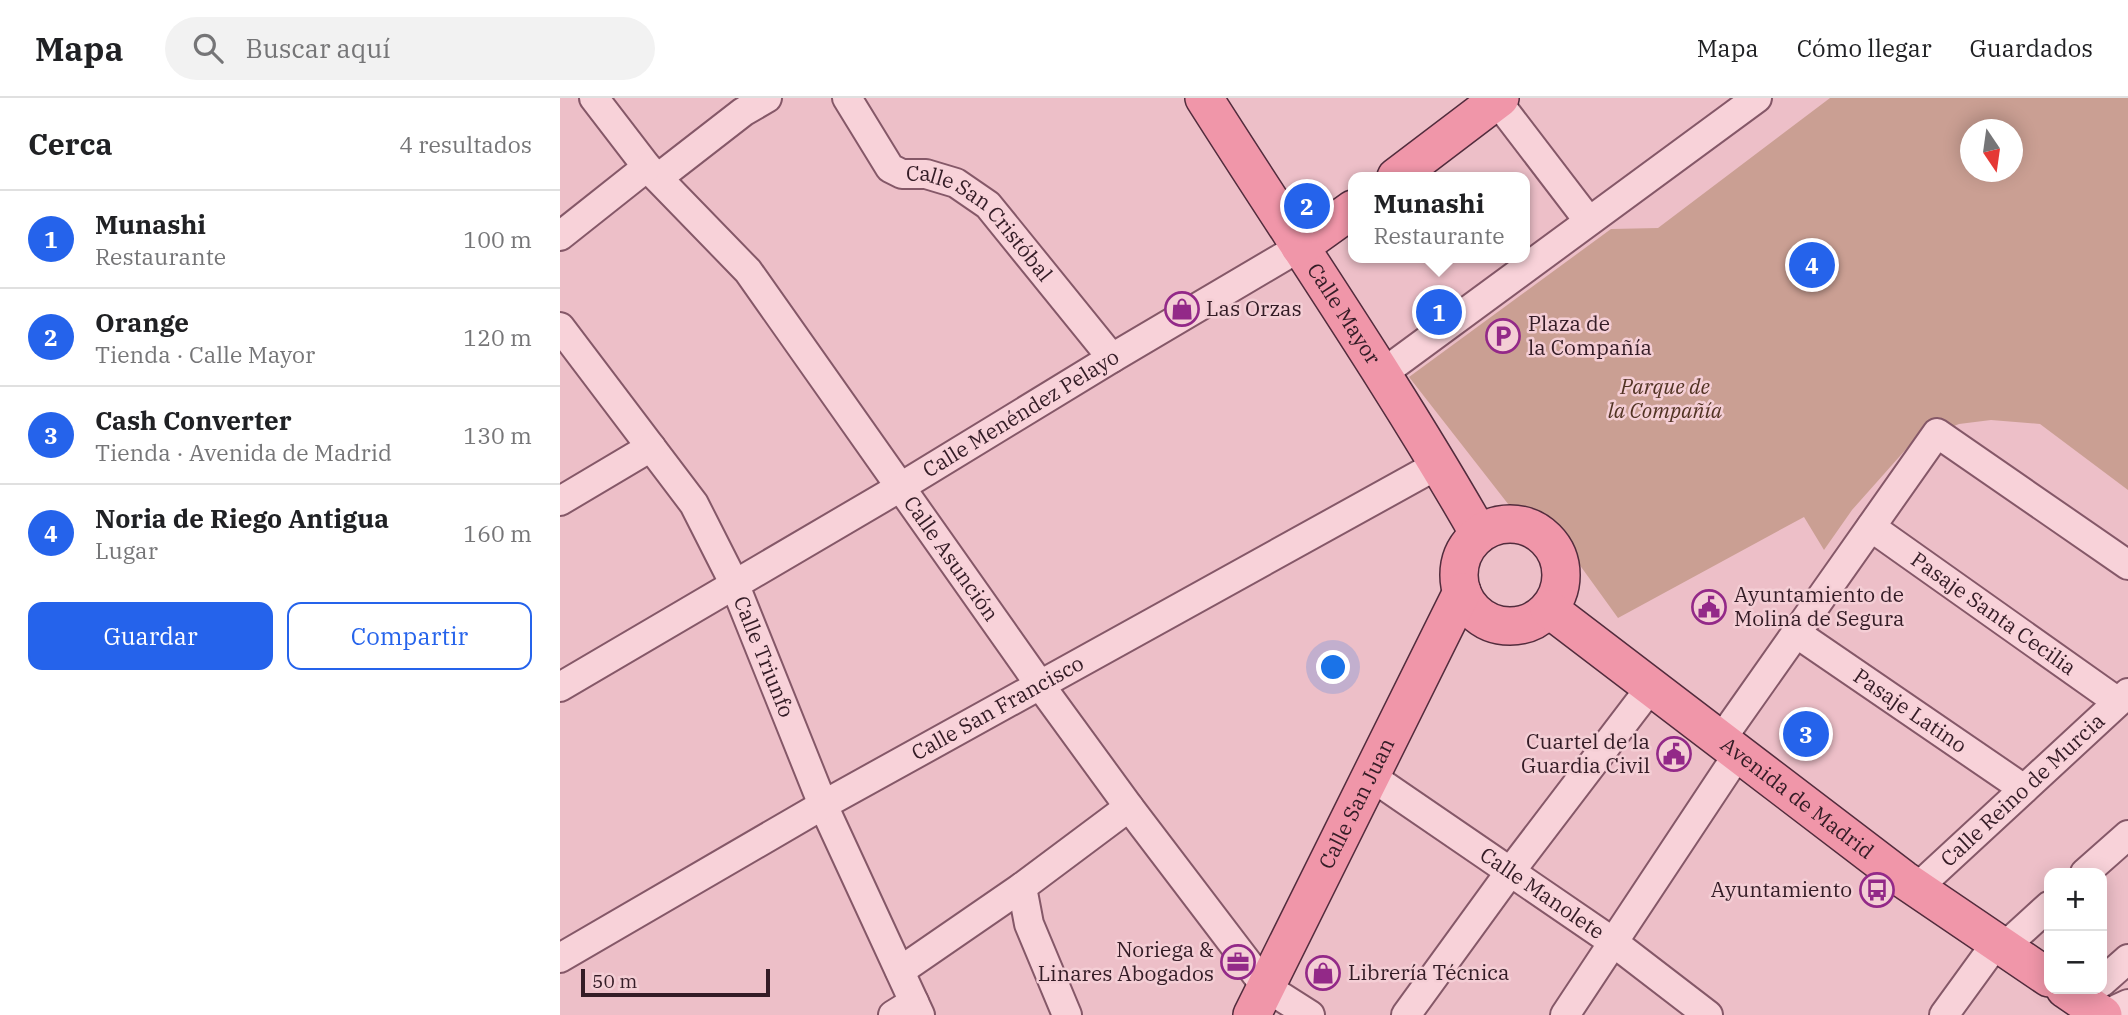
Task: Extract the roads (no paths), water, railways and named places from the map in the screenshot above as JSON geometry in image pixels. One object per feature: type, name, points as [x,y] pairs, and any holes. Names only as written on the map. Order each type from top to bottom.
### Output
[{"type":"main road","name":"Calle Mayor","points":[[1204,98],[1383,373],[1479,534]]},
{"type":"main road","points":[[1403,172],[1498,99]]},
{"type":"main road","points":[[1300,247],[1348,213]]},
{"type":"main road","points":[[1517,524],[1534,529],[1549,541],[1559,557],[1562,576],[1558,593],[1549,609],[1532,621],[1508,626],[1491,622],[1470,607],[1462,592],[1459,567],[1465,550],[1479,534],[1497,525],[1517,524]]},
{"type":"main road","name":"Calle San Juan","points":[[1259,1001],[1462,592]]},
{"type":"main road","name":"Avenida de Madrid","points":[[1549,609],[1917,888],[2044,975]]},
{"type":"street","name":"Calle Asunción","points":[[594,98],[652,172],[748,271],[899,488],[1129,807],[1259,1001],[1310,1015]]},
{"type":"street","points":[[560,236],[652,172],[767,98]]},
{"type":"street","name":"Calle San Cristóbal","points":[[847,98],[890,168],[902,174],[926,174],[956,183],[988,205],[1112,358]]},
{"type":"street","points":[[1383,373],[1757,98]]},
{"type":"street","points":[[1498,99],[1588,220]]},
{"type":"street","name":"Calle Menéndez Pelayo","points":[[560,687],[899,488],[1300,247]]},
{"type":"street","name":"Calle Triunfo","points":[[560,327],[694,504],[734,583],[823,805],[900,971],[909,1011]]},
{"type":"street","points":[[1565,1015],[1613,942],[1796,634],[1937,433],[2128,565]]},
{"type":"street","points":[[560,501],[651,447]]},
{"type":"street","name":"Calle San Francisco","points":[[560,958],[823,805],[1439,464]]},
{"type":"street","name":"Pasaje Santa Cecilia","points":[[1871,527],[2123,697]]},
{"type":"street","name":"Pasaje Latino","points":[[1796,634],[2024,789]]},
{"type":"street","points":[[1406,1015],[1510,872],[1651,687]]},
{"type":"street","name":"Calle Reino de Murcia","points":[[1917,888],[2123,697]]},
{"type":"street","name":"Calle Manolete","points":[[1372,777],[1613,942],[1708,1015]]},
{"type":"street","points":[[900,971],[1022,887],[1129,807]]},
{"type":"street","points":[[2091,868],[2128,835]]},
{"type":"street","points":[[1022,887],[1029,924],[1068,1015]]},
{"type":"street","points":[[1944,1015],[2000,945],[2044,910]]},
{"type":"street","points":[[2091,998],[2128,959]]},
{"type":"street","points":[[2091,998],[2128,1004]]},
{"type":"place","name":"Orange","points":[[1307,206]]},
{"type":"place","name":"Noria de Riego Antigua","points":[[1812,265]]},
{"type":"place","name":"Las Orzas","points":[[1182,309]]},
{"type":"place","name":"Munashi","points":[[1439,312]]},
{"type":"place","name":"Plaza de la Compañía","points":[[1503,336]]},
{"type":"place","name":"Ayuntamiento de Molina de Segura","points":[[1709,607]]},
{"type":"place","name":"Cash Converter","points":[[1806,734]]},
{"type":"place","name":"Cuartel de la Guardia Civil","points":[[1674,754]]},
{"type":"place","name":"Ayuntamiento","points":[[1877,890]]},
{"type":"place","name":"Noriega & Linares Abogados","points":[[1238,962]]},
{"type":"place","name":"Librería Técnica","points":[[1323,973]]},
{"type":"park label","name":"Parque de la Compañía","points":[[1665,399]]}]
